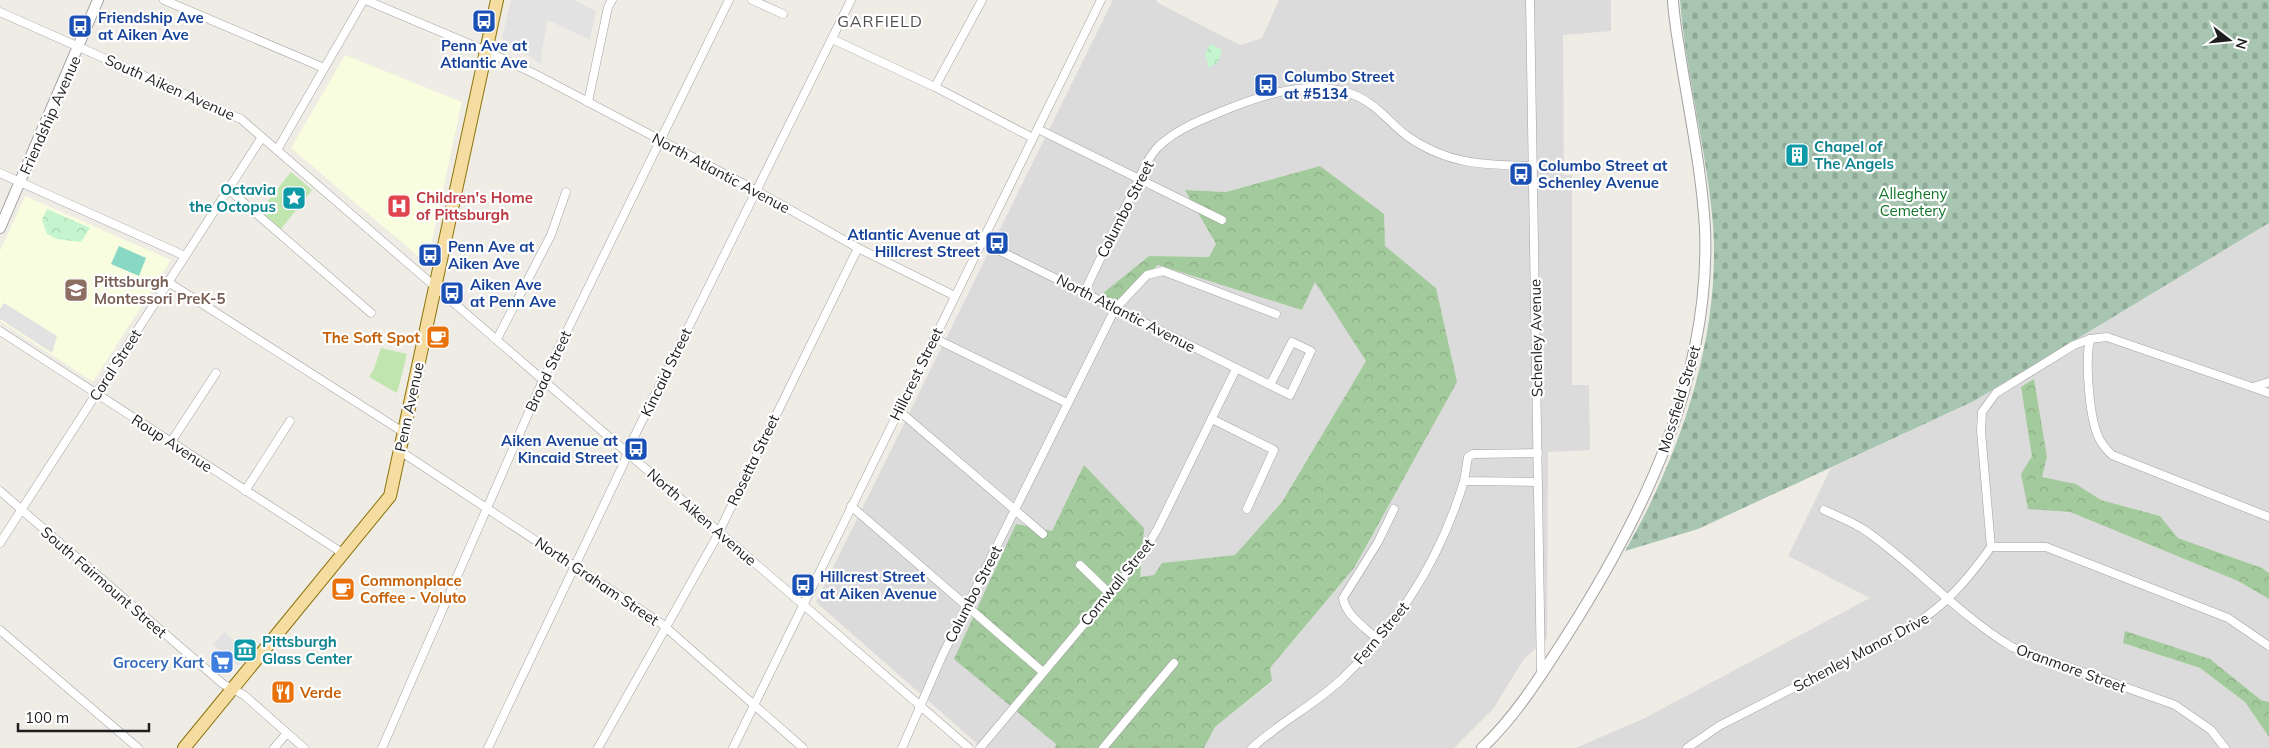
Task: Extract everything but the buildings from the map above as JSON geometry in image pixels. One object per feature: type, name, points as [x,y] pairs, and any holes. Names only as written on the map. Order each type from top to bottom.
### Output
[{"type":"main road","name":"Penn Avenue","points":[[184,748],[390,496],[450,210],[497,0]]},
{"type":"street","name":"Friendship Avenue","points":[[0,228],[80,47],[98,0]]},
{"type":"street","points":[[164,0],[324,68]]},
{"type":"street","points":[[588,102],[607,14],[612,0]]},
{"type":"street","name":"Broad Street","points":[[382,748],[543,380],[729,0]]},
{"type":"street","points":[[752,0],[783,14]]},
{"type":"street","name":"Kincaid Street","points":[[488,748],[628,453],[851,0]]},
{"type":"street","points":[[935,87],[982,0]]},
{"type":"street","name":"Hillcrest Street","points":[[733,748],[1101,0]]},
{"type":"street","name":"Schenley Avenue","points":[[1530,0],[1541,676]]},
{"type":"street","name":"Mossfield Street","points":[[1482,748],[1496,734],[1541,676],[1596,590],[1636,513],[1666,446],[1695,350],[1705,270],[1705,229],[1701,186],[1673,0]]},
{"type":"street","points":[[277,150],[365,1]]},
{"type":"street","name":"North Atlantic Avenue","points":[[365,1],[486,50],[757,191],[858,248],[955,296]]},
{"type":"street","name":"South Aiken Avenue","points":[[0,12],[241,119],[435,287]]},
{"type":"street","points":[[832,39],[935,87],[1033,138]]},
{"type":"street","name":"Columbo Street","points":[[1084,291],[1139,180],[1158,147],[1181,128],[1256,98],[1302,89],[1336,90],[1357,96],[1379,110],[1406,136],[1443,157],[1473,164],[1533,166]]},
{"type":"street","points":[[1038,129],[1222,220]]},
{"type":"street","name":"Coral Street","points":[[0,543],[262,137]]},
{"type":"street","points":[[0,174],[185,256]]},
{"type":"street","points":[[228,188],[372,313]]},
{"type":"street","points":[[497,339],[551,235],[566,192]]},
{"type":"street","name":"North Atlantic Avenue","points":[[982,242],[1290,395],[1311,351],[1292,342],[1270,385]]},
{"type":"street","name":"Rosetta Street","points":[[598,748],[666,629],[718,532],[858,248]]},
{"type":"street","name":"Columbo Street","points":[[902,748],[943,654],[1115,309],[1147,275],[1163,271],[1276,314]]},
{"type":"street","points":[[168,282],[403,432]]},
{"type":"street","name":"North Aiken Avenue","points":[[435,287],[969,748]]},
{"type":"street","name":"Roup Avenue","points":[[0,332],[344,554]]},
{"type":"street","points":[[2269,393],[2107,337],[2090,339],[2074,345],[1996,393],[1982,412],[1981,431],[1991,547],[2046,547],[2228,618],[2269,646]]},
{"type":"street","points":[[934,338],[1067,403]]},
{"type":"street","points":[[2090,339],[2087,352],[2093,424],[2100,441],[2112,455],[2269,517]]},
{"type":"street","name":"Cornwall Street","points":[[980,748],[1142,555],[1158,528],[1236,369]]},
{"type":"street","points":[[171,442],[216,372]]},
{"type":"street","points":[[2253,387],[2269,382]]},
{"type":"street","points":[[898,410],[1044,534]]},
{"type":"street","points":[[1212,419],[1274,450],[1247,509]]},
{"type":"street","points":[[245,491],[290,421]]},
{"type":"street","name":"North Graham Street","points":[[400,451],[575,566],[666,629],[803,748]]},
{"type":"street","name":"Fern Street","points":[[1252,748],[1342,678],[1412,596],[1434,558],[1464,481],[1468,457],[1473,454],[1538,453]]},
{"type":"street","points":[[1464,481],[1538,482]]},
{"type":"street","name":"South Fairmount Street","points":[[0,491],[216,678],[244,695],[304,748]]},
{"type":"street","points":[[851,506],[1043,672]]},
{"type":"street","points":[[1377,639],[1348,611],[1343,598],[1378,542],[1394,510]]},
{"type":"street","name":"Oranmore Street","points":[[1824,510],[1867,531],[1989,633],[2012,647],[2175,705],[2210,730],[2224,748]]},
{"type":"street","name":"Schenley Manor Drive","points":[[1688,748],[1719,726],[1908,629],[1933,613],[1961,587],[1991,547]]},
{"type":"street","points":[[1080,565],[1109,593]]},
{"type":"street","points":[[0,630],[138,748]]},
{"type":"street","points":[[1103,748],[1174,663]]},
{"type":"street","points":[[274,748],[286,733]]},
{"type":"shaded area","points":[[511,0],[574,0],[596,11],[590,40],[548,20],[541,54],[542,65],[502,38]]},
{"type":"shaded area","points":[[1113,0],[1157,0],[1156,2],[1240,45],[1262,38],[1279,0],[1611,0],[1611,31],[1563,35],[1564,175],[1572,175],[1572,385],[1589,385],[1590,450],[1548,452],[1547,638],[1524,659],[1493,709],[1454,748],[1204,748],[1215,727],[1272,682],[1270,668],[1354,568],[1436,288],[1384,246],[1320,166],[1226,192],[1186,190],[1216,245],[1209,257],[1149,256],[1116,302],[1158,265],[1302,310],[1315,281],[1366,361],[1282,502],[1235,555],[1163,563],[1154,575],[1140,577],[1084,466],[1052,531],[1055,748],[982,748],[816,602]]},
{"type":"shaded area","name":"Children's Home of Pittsburgh","points":[[345,55],[462,102],[427,264],[291,148]]},
{"type":"shaded area","name":"Pittsburgh Montessori PreK-5","points":[[25,196],[171,260],[93,382],[0,321],[0,251]]},
{"type":"shaded area","points":[[2269,223],[2269,573],[2262,568],[2178,538],[2160,516],[2101,500],[2076,484],[2041,477],[2046,457],[2034,379],[2021,388],[2033,456],[2021,474],[2028,508],[2070,512],[2238,581],[2269,599],[2269,702],[2261,700],[2210,659],[2123,643],[2200,668],[2245,702],[2269,737],[2269,748],[1576,748],[1645,718],[1870,598],[1788,556],[1831,468],[1974,401]]},
{"type":"shaded area","points":[[4,303],[57,336],[52,353],[0,319],[0,309]]},
{"type":"shaded area","points":[[224,632],[237,643],[232,649],[243,659],[238,666],[213,645]]},
{"type":"green space","name":"Allegheny Cemetery","points":[[1680,0],[2269,0],[2269,223],[1974,401],[1698,529],[1625,551],[1663,476],[1679,436],[1693,394],[1710,310],[1714,267],[1713,225]]},
{"type":"green space","points":[[1210,44],[1222,50],[1218,62],[1209,68],[1205,54]]},
{"type":"green space","points":[[1320,166],[1384,214],[1385,246],[1436,288],[1457,382],[1354,568],[1270,668],[1272,681],[1215,727],[1204,748],[1055,748],[1056,744],[954,659],[1016,524],[1052,531],[1084,465],[1144,528],[1140,577],[1154,575],[1162,563],[1235,555],[1282,502],[1366,361],[1315,282],[1302,310],[1158,265],[1116,302],[1102,294],[1149,256],[1209,257],[1216,244],[1185,190],[1226,192]]},
{"type":"green space","points":[[291,172],[312,190],[281,229],[260,211]]},
{"type":"green space","points":[[47,209],[90,228],[81,242],[57,239],[47,234],[42,220]]},
{"type":"green space","points":[[119,246],[146,258],[139,276],[111,264]]},
{"type":"green space","points":[[381,348],[407,354],[397,393],[369,377],[374,369]]},
{"type":"green space","points":[[2034,379],[2047,457],[2042,477],[2076,484],[2101,500],[2160,516],[2178,538],[2262,568],[2269,573],[2269,599],[2238,581],[2070,512],[2028,509],[2021,474],[2032,456],[2021,387]]},
{"type":"green space","points":[[2125,631],[2210,659],[2261,700],[2269,702],[2269,737],[2245,702],[2200,668],[2123,643]]},
{"type":"place","name":"Penn Ave at Atlantic Ave","points":[[484,21]]},
{"type":"place","name":"Friendship Ave at Aiken Ave","points":[[80,26]]},
{"type":"place","name":"Columbo Street at #5134","points":[[1266,85]]},
{"type":"place","name":"Chapel of The Angels","points":[[1797,155]]},
{"type":"place","name":"Columbo Street at Schenley Avenue","points":[[1521,174]]},
{"type":"place","name":"Octavia the Octopus","points":[[294,198]]},
{"type":"place","name":"Children's Home of Pittsburgh","points":[[399,206]]},
{"type":"place","name":"Atlantic Avenue at Hillcrest Street","points":[[997,243]]},
{"type":"place","name":"Penn Ave at Aiken Ave","points":[[430,255]]},
{"type":"place","name":"Pittsburgh Montessori PreK-5","points":[[76,290]]},
{"type":"place","name":"Aiken Ave at Penn Ave","points":[[452,293]]},
{"type":"place","name":"The Soft Spot","points":[[438,337]]},
{"type":"place","name":"Aiken Avenue at Kincaid Street","points":[[636,449]]},
{"type":"place","name":"Hillcrest Street at Aiken Avenue","points":[[803,585]]},
{"type":"place","name":"Commonplace Coffee - Voluto","points":[[343,589]]},
{"type":"place","name":"Pittsburgh Glass Center","points":[[245,650]]},
{"type":"place","name":"Grocery Kart","points":[[222,662]]},
{"type":"place","name":"Verde","points":[[283,692]]},
{"type":"district","name":"GARFIELD","points":[[880,21]]}]
